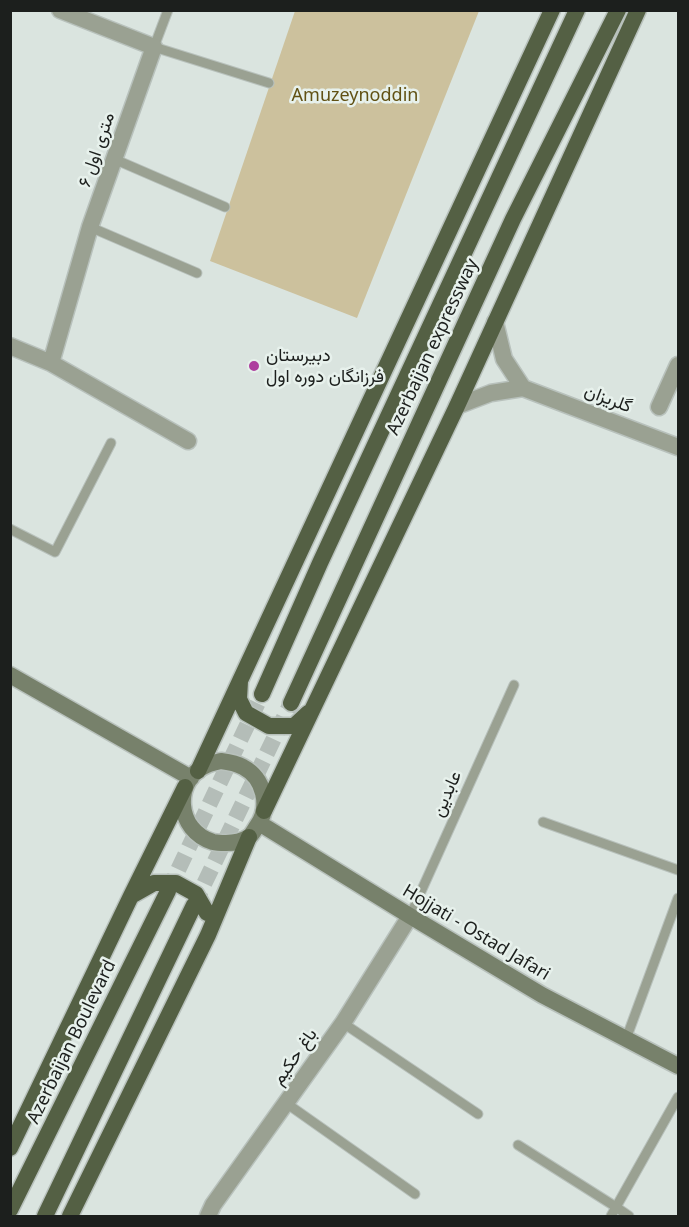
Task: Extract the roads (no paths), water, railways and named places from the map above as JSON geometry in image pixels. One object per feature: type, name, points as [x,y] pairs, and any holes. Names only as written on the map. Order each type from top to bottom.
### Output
[{"type":"highway","points":[[10,1148],[131,896],[240,680],[552,10]]},
{"type":"highway","name":"Azerbaijan expressway","points":[[262,694],[320,563],[578,10]]},
{"type":"highway","name":"Azerbaijan expressway","points":[[291,703],[513,219],[618,10]]},
{"type":"highway","points":[[262,817],[457,406],[638,10]]},
{"type":"highway","points":[[240,680],[239,699],[246,713],[269,726],[294,726],[313,708]]},
{"type":"highway","points":[[70,1216],[208,935],[249,837]]},
{"type":"highway","points":[[131,896],[154,883],[176,883],[196,894],[207,913],[208,935]]},
{"type":"highway","name":"Azerbaijan Boulevard","points":[[10,1210],[168,891]]},
{"type":"highway","points":[[45,1216],[194,905]]},
{"type":"main road","points":[[10,675],[191,778]]},
{"type":"main road","points":[[221,761],[234,763],[245,767],[262,787],[264,799],[262,817],[249,837],[231,843],[214,842],[198,835],[187,821],[182,804],[191,778],[208,764],[221,761]]},
{"type":"main road","name":"Hojjati - Ostad Jafari","points":[[262,817],[410,916],[542,995],[678,1066]]},
{"type":"street","points":[[60,10],[154,47]]},
{"type":"street","name":"۶ متری اول","points":[[51,363],[90,227],[154,47]]},
{"type":"street","points":[[495,322],[504,359],[524,388]]},
{"type":"street","points":[[10,346],[51,363],[188,441]]},
{"type":"street","points":[[659,407],[678,365]]},
{"type":"street","name":"گلریزان","points":[[457,406],[491,393],[524,388],[678,447]]},
{"type":"street","name":"باغ حکیم","points":[[208,1216],[213,1205],[343,1023],[410,916]]},
{"type":"lane","points":[[168,10],[154,47],[268,83]]},
{"type":"lane","points":[[114,159],[225,207]]},
{"type":"lane","points":[[90,227],[197,273]]},
{"type":"lane","points":[[10,529],[56,552],[111,443]]},
{"type":"lane","name":"عابدین","points":[[410,916],[514,685]]},
{"type":"lane","points":[[543,822],[678,870]]},
{"type":"lane","points":[[626,1039],[678,898]]},
{"type":"lane","points":[[343,1023],[478,1114]]},
{"type":"lane","points":[[611,1216],[678,1096]]},
{"type":"lane","points":[[286,1103],[415,1194]]},
{"type":"lane","points":[[519,1145],[629,1216]]},
{"type":"tunnel","points":[[168,891],[262,694]]},
{"type":"tunnel","points":[[194,905],[291,703]]},
{"type":"place","name":"دبیرستان فرزانگان دوره اول","points":[[254,366]]},
{"type":"park label","name":"Amuzeynoddin","points":[[355,96]]}]
